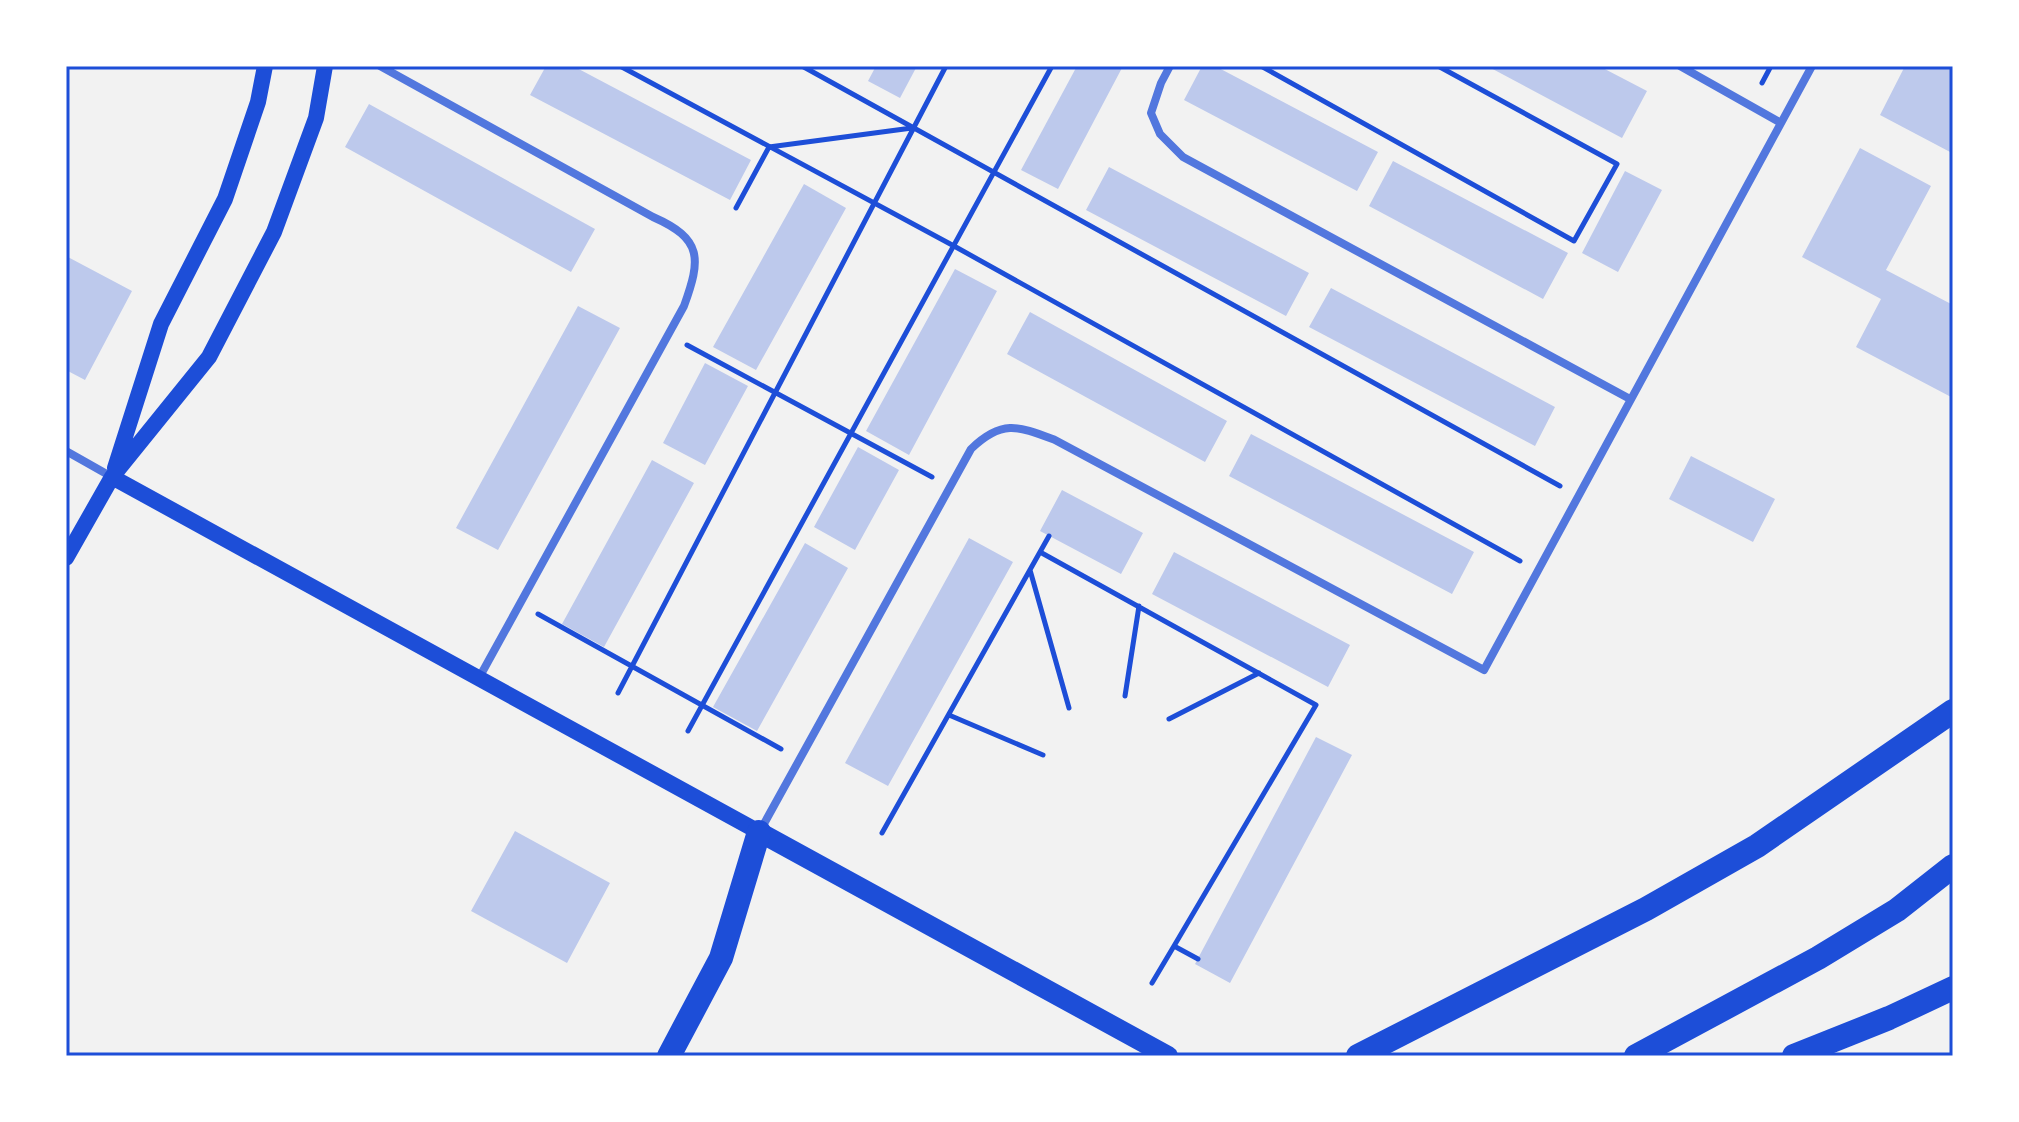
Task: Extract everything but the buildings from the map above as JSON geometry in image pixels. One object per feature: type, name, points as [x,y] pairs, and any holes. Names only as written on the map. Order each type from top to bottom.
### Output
[{"type":"highway","points":[[1358,1056],[1646,909],[1757,846],[1863,776],[1953,711]]},
{"type":"highway","points":[[669,1056],[721,958],[759,832]]},
{"type":"highway","points":[[1636,1056],[1818,958],[1897,910],[1953,866]]},
{"type":"highway","points":[[1794,1056],[1889,1018],[1953,988]]},
{"type":"main road","points":[[112,477],[161,324],[225,199],[258,102],[265,66]]},
{"type":"main road","points":[[66,558],[112,477],[209,357],[274,232],[316,118],[325,66]]},
{"type":"main road","points":[[112,477],[1168,1056]]},
{"type":"street","points":[[380,66],[677,227],[694,249],[695,275],[684,306],[479,678]]},
{"type":"street","points":[[1170,66],[1151,113],[1160,134],[1183,157],[1630,399]]},
{"type":"street","points":[[1680,66],[1781,123]]},
{"type":"street","points":[[759,832],[971,449],[989,432],[1020,427],[1055,440],[1484,670],[1812,66]]},
{"type":"street","points":[[66,451],[112,477]]},
{"type":"path","points":[[620,66],[954,246],[1538,571]]},
{"type":"path","points":[[802,66],[1578,496]]},
{"type":"path","points":[[618,693],[946,66]]},
{"type":"path","points":[[688,731],[1052,66]]},
{"type":"path","points":[[1261,66],[1574,241],[1617,164],[1438,66]]},
{"type":"path","points":[[1762,83],[1771,66]]},
{"type":"path","points":[[769,147],[913,128]]},
{"type":"path","points":[[736,208],[769,147]]},
{"type":"path","points":[[669,335],[950,487]]},
{"type":"path","points":[[882,833],[1049,536]]},
{"type":"path","points":[[1040,552],[1316,705],[1152,983]]},
{"type":"path","points":[[1030,569],[1069,708]]},
{"type":"path","points":[[520,604],[799,759]]},
{"type":"path","points":[[1125,696],[1139,606]]},
{"type":"path","points":[[1169,719],[1259,673]]},
{"type":"path","points":[[949,715],[1043,755]]},
{"type":"path","points":[[1174,946],[1198,959]]}]
